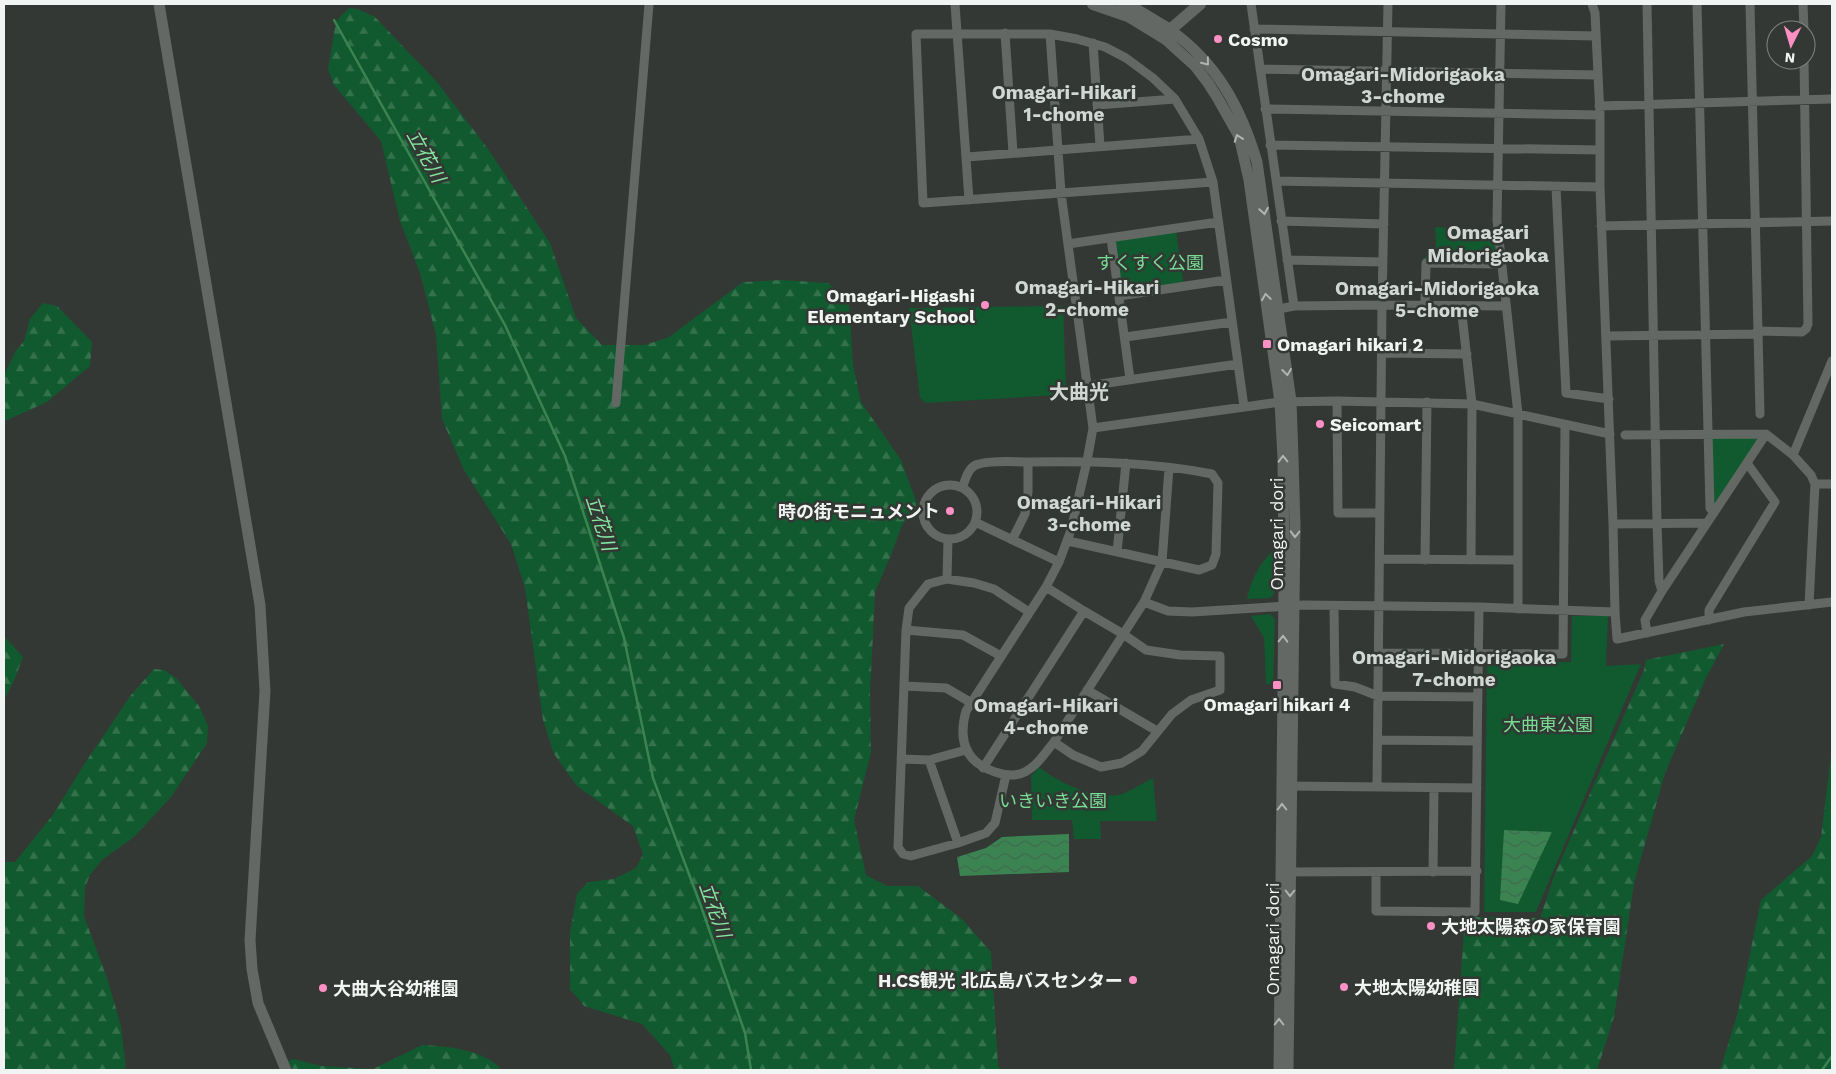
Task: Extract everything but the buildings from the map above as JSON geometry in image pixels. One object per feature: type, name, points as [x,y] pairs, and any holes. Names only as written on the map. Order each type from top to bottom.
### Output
[{"type":"main road","points":[[1093,4],[1128,16],[1167,34]]},
{"type":"main road","points":[[1122,4],[1142,13],[1167,34]]},
{"type":"main road","points":[[1167,34],[1200,4]]},
{"type":"street","points":[[159,4],[260,605],[265,691],[250,940],[252,970],[258,1004],[286,1070]]},
{"type":"street","points":[[616,403],[649,4]]},
{"type":"street","points":[[955,4],[969,200]]},
{"type":"street","points":[[1250,4],[1294,306]]},
{"type":"street","points":[[1377,786],[1382,304],[1388,4]]},
{"type":"street","points":[[1501,4],[1497,224],[1518,414],[1518,609]]},
{"type":"street","points":[[1592,4],[1595,13],[1598,75],[1601,226],[1613,524],[1614,612],[1617,639],[1744,612],[1832,602]]},
{"type":"street","points":[[1647,4],[1657,523],[1659,581],[1662,591]]},
{"type":"street","points":[[1697,4],[1710,508],[1714,513]]},
{"type":"street","points":[[1750,4],[1760,414]]},
{"type":"street","points":[[1803,4],[1804,20]]},
{"type":"street","points":[[1254,29],[1596,36]]},
{"type":"street","points":[[1005,33],[1014,153]]},
{"type":"street","points":[[1213,182],[923,203],[916,34],[1050,34],[1093,43],[1126,58],[1153,78],[1176,99],[1199,139],[1213,182],[1244,407]]},
{"type":"street","points":[[1050,34],[1061,193],[1093,428],[1068,541],[1059,562],[1046,586],[970,702],[962,725],[966,750],[983,768],[1006,775],[1023,773],[1037,764],[1054,742],[1144,602],[1162,562],[1169,468]]},
{"type":"street","name":"Omagari dori","points":[[1167,34],[1194,48],[1230,94],[1248,130],[1257,162],[1278,309],[1285,402],[1283,458],[1289,606],[1286,872],[1288,1070]]},
{"type":"street","name":"Omagari dori","points":[[1167,34],[1208,83],[1239,136],[1250,189],[1285,402]]},
{"type":"street","points":[[1093,43],[1100,146]]},
{"type":"street","points":[[1260,69],[1598,75]]},
{"type":"street","points":[[1606,336],[1802,332],[1806,329],[1808,324],[1804,70]]},
{"type":"street","points":[[1097,105],[1176,99]]},
{"type":"street","points":[[1266,109],[1499,114],[1599,110],[1649,104],[1832,99]]},
{"type":"street","points":[[967,156],[1199,139]]},
{"type":"street","points":[[1270,145],[1498,150],[1600,150]]},
{"type":"street","points":[[1276,181],[1600,187]]},
{"type":"street","points":[[1556,187],[1566,393],[1608,399]]},
{"type":"street","points":[[1281,221],[1384,224]]},
{"type":"street","points":[[1601,226],[1832,221]]},
{"type":"street","points":[[1068,244],[1218,222]]},
{"type":"street","points":[[1111,238],[1130,379]]},
{"type":"street","points":[[1287,260],[1383,262]]},
{"type":"street","points":[[1425,305],[1426,263],[1501,264]]},
{"type":"street","points":[[1119,296],[1226,280]]},
{"type":"street","points":[[1278,309],[1294,306],[1382,304],[1506,306]]},
{"type":"street","points":[[1461,306],[1472,404],[1471,560]]},
{"type":"street","points":[[1124,337],[1232,322]]},
{"type":"street","points":[[1382,353],[1467,354]]},
{"type":"street","points":[[1793,455],[1832,361]]},
{"type":"street","points":[[1087,386],[1238,364]]},
{"type":"street","points":[[1337,401],[1338,514],[1380,513]]},
{"type":"street","points":[[1093,428],[1285,402],[1427,402],[1472,404],[1610,434]]},
{"type":"street","points":[[1425,560],[1427,402]]},
{"type":"street","points":[[1379,653],[1563,654],[1565,425]]},
{"type":"street","points":[[1647,633],[1646,620],[1662,591],[1766,434]]},
{"type":"street","points":[[1625,435],[1766,434],[1793,455],[1811,475],[1815,484],[1809,604]]},
{"type":"street","points":[[962,488],[969,470],[978,464],[1028,462],[1087,461],[1169,468],[1212,474],[1218,483],[1216,554],[1212,564],[1198,570],[1068,541]]},
{"type":"street","points":[[1012,540],[1025,514],[1028,492],[1028,462]]},
{"type":"street","points":[[1709,620],[1709,610],[1775,502],[1747,463]]},
{"type":"street","points":[[1117,552],[1126,464]]},
{"type":"street","points":[[1815,484],[1832,484]]},
{"type":"street","points":[[945,485],[954,485],[962,488],[969,492],[977,506],[975,522],[964,535],[957,538],[948,539],[940,537],[932,533],[927,526],[923,509],[925,501],[937,488],[945,485]]},
{"type":"street","points":[[975,522],[1059,562]]},
{"type":"street","points":[[1613,524],[1707,523]]},
{"type":"street","points":[[947,579],[948,539]]},
{"type":"street","points":[[1380,559],[1517,560]]},
{"type":"street","points":[[1006,775],[995,823],[986,832],[958,843],[911,856],[903,854],[898,847],[906,630],[910,608],[928,584],[947,579],[974,583],[994,589],[1028,612]]},
{"type":"street","points":[[1046,586],[1146,650],[1180,655],[1220,656],[1220,690],[1191,700],[1172,714],[1142,751],[1122,763],[1101,767],[1073,755],[1054,742]]},
{"type":"street","points":[[1144,602],[1168,611],[1192,612],[1289,606],[1479,607],[1614,612]]},
{"type":"street","points":[[1334,606],[1335,684],[1355,687],[1378,696],[1478,697]]},
{"type":"street","points":[[1376,872],[1376,911],[1475,912],[1480,653],[1479,607]]},
{"type":"street","points":[[983,768],[1084,611]]},
{"type":"street","points":[[906,630],[963,635],[1001,656]]},
{"type":"street","points":[[904,686],[946,688],[970,702]]},
{"type":"street","points":[[1087,690],[1157,731]]},
{"type":"street","points":[[1378,740],[1477,740]]},
{"type":"street","points":[[901,759],[929,760],[966,750]]},
{"type":"street","points":[[929,760],[958,843]]},
{"type":"street","points":[[1287,786],[1477,788]]},
{"type":"street","points":[[1433,872],[1434,788]]},
{"type":"street","points":[[1286,872],[1477,871]]},
{"type":"street","name":"Omagari dori","points":[[1278,1070],[1286,872]]},
{"type":"green space","points":[[349,8],[358,9],[375,17],[437,82],[488,149],[550,243],[576,318],[602,345],[645,345],[669,337],[743,282],[782,280],[828,283],[849,302],[853,365],[861,402],[901,460],[917,504],[902,525],[875,592],[870,695],[871,752],[854,820],[866,875],[887,886],[918,886],[962,919],[991,952],[998,1066],[1002,1070],[675,1070],[670,1055],[642,1024],[584,1006],[570,989],[570,933],[577,894],[588,882],[614,879],[636,868],[643,854],[633,826],[577,786],[554,754],[543,720],[525,588],[511,544],[464,470],[442,419],[436,335],[420,273],[400,221],[381,141],[334,85],[328,69],[336,21]]},
{"type":"green space","points":[[1435,227],[1497,231],[1501,264],[1422,260],[1436,247]]},
{"type":"green space","name":"すくすく公園","points":[[1176,230],[1184,287],[1119,296],[1111,238]]},
{"type":"green space","points":[[43,303],[57,306],[92,342],[90,366],[47,402],[4,423],[4,375],[15,352],[24,341],[30,319]]},
{"type":"green space","points":[[1063,306],[1066,388],[1057,395],[926,403],[920,398],[909,308]]},
{"type":"green space","points":[[1708,433],[1766,434],[1714,513]]},
{"type":"green space","points":[[1275,549],[1274,594],[1270,598],[1247,599],[1257,571]]},
{"type":"green space","points":[[1270,614],[1275,619],[1273,684],[1266,684],[1264,638],[1251,616]]},
{"type":"green space","name":"大曲東公園","points":[[1572,616],[1608,616],[1606,666],[1641,664],[1536,912],[1484,912],[1487,665],[1490,662],[1571,662]]},
{"type":"green space","points":[[4,636],[23,657],[4,700]]},
{"type":"green space","points":[[1724,644],[1706,678],[1665,773],[1634,883],[1614,1017],[1597,1070],[1454,1070],[1465,917],[1540,918],[1554,876],[1644,670],[1646,660]]},
{"type":"green space","points":[[154,669],[164,670],[176,678],[199,706],[208,726],[207,743],[171,797],[135,836],[102,860],[90,875],[85,887],[84,916],[108,981],[121,1026],[126,1070],[4,1070],[4,862],[15,862],[52,816],[131,695]]},
{"type":"green space","points":[[1832,747],[1832,1070],[1720,1070],[1738,1012],[1761,900],[1812,856],[1821,837]]},
{"type":"green space","name":"いきいき公園","points":[[1039,767],[1066,784],[1087,792],[1108,796],[1122,794],[1153,778],[1157,821],[1100,821],[1101,839],[1074,839],[1072,820],[1032,820],[1031,776]]},
{"type":"green space","points":[[422,1045],[465,1050],[486,1058],[502,1070],[293,1070],[288,1061],[294,1059],[321,1066],[373,1069]]},
{"type":"water","points":[[1504,830],[1552,832],[1518,904],[1500,900]]},
{"type":"water","points":[[1069,834],[1069,872],[960,876],[957,857],[986,848],[1002,837]]},
{"type":"waterway","name":"立花川","points":[[334,20],[505,325],[565,456],[624,638],[653,778],[702,909],[745,1033],[751,1070]]},
{"type":"waterway","points":[[1822,1070],[1832,1056]]},
{"type":"place","name":"Cosmo","points":[[1218,39]]},
{"type":"place","name":"Omagari-Higashi Elementary School","points":[[985,305]]},
{"type":"place","name":"Omagari hikari 2","points":[[1267,344]]},
{"type":"place","name":"Seicomart","points":[[1320,424]]},
{"type":"place","name":"時の街モニュメント","points":[[950,511]]},
{"type":"place","name":"Omagari hikari 4","points":[[1277,685]]},
{"type":"place","name":"大地太陽森の家保育園","points":[[1431,926]]},
{"type":"place","name":"H.CS観光 北広島バスセンター","points":[[1133,980]]},
{"type":"place","name":"大地太陽幼稚園","points":[[1344,987]]},
{"type":"place","name":"大曲大谷幼稚園","points":[[323,988]]},
{"type":"district","name":"Omagari-Midorigaoka 3-chome","points":[[1403,85]]},
{"type":"district","name":"Omagari-Hikari 1-chome","points":[[1064,103]]},
{"type":"district","name":"Omagari Midorigaoka","points":[[1488,244]]},
{"type":"district","name":"Omagari-Hikari 2-chome","points":[[1087,298]]},
{"type":"district","name":"Omagari-Midorigaoka 5-chome","points":[[1437,299]]},
{"type":"district","name":"大曲光","points":[[1079,392]]},
{"type":"district","name":"Omagari-Hikari 3-chome","points":[[1089,513]]},
{"type":"district","name":"Omagari-Midorigaoka 7-chome","points":[[1454,668]]},
{"type":"district","name":"Omagari-Hikari 4-chome","points":[[1046,716]]}]
